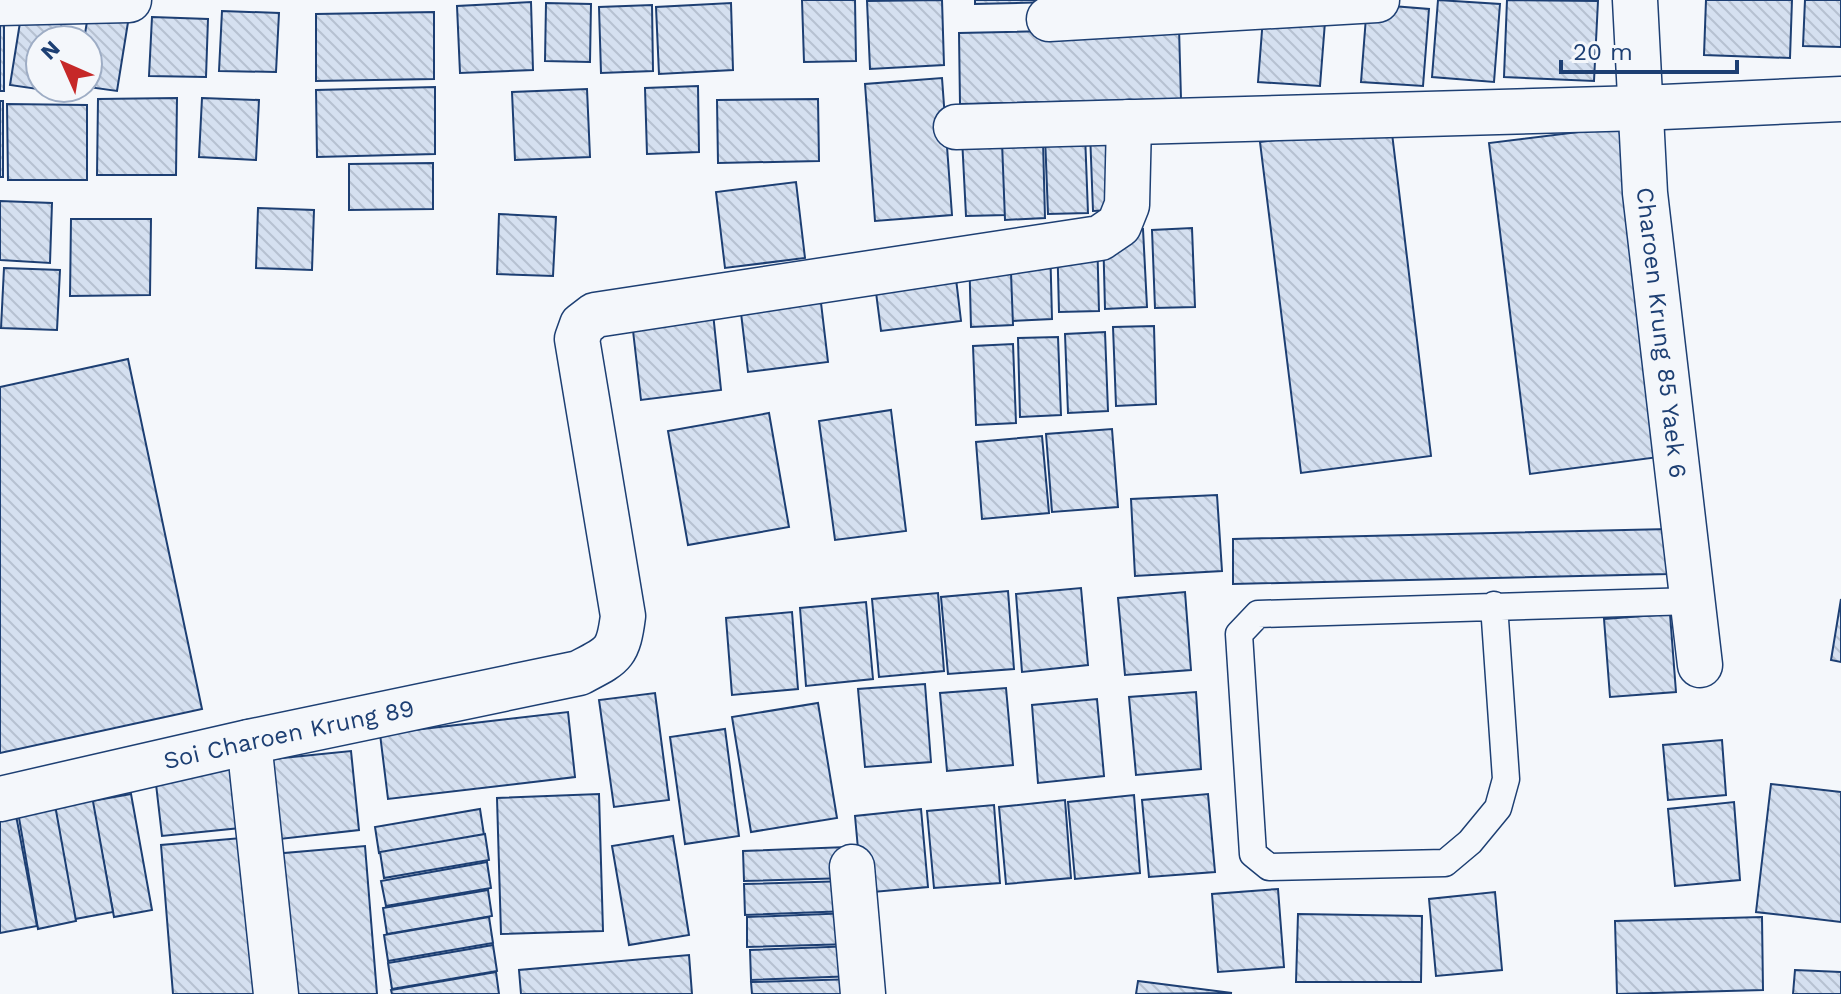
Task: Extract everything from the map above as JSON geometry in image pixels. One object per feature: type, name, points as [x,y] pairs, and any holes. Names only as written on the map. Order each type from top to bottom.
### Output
[{"type":"street","points":[[0,3],[129,0]]},
{"type":"street","points":[[1049,19],[1377,0]]},
{"type":"street","name":"Charoen Krung 85 Yaek 6","points":[[1635,0],[1645,193],[1700,665]]},
{"type":"street","points":[[956,127],[1641,108],[1841,99]]},
{"type":"street","name":"Soi Charoen Krung 89","points":[[0,799],[249,742],[579,673],[606,659],[620,644],[623,616],[577,339],[582,325],[595,315],[1100,238],[1119,225],[1127,205],[1129,122]]},
{"type":"street","points":[[249,742],[276,994]]},
{"type":"street","points":[[852,867],[863,994]]},
{"type":"lane","points":[[1494,605],[1506,779],[1498,808],[1470,842],[1445,863],[1269,867],[1253,854],[1239,634],[1258,614],[1494,605],[1693,601]]},
{"type":"building","points":[[802,0],[855,0],[856,61],[804,62]]},
{"type":"building","points":[[942,0],[944,65],[870,69],[867,1]]},
{"type":"building","points":[[975,0],[1052,0],[1052,2],[975,4]]},
{"type":"building","points":[[1438,0],[1500,4],[1494,82],[1432,77]]},
{"type":"building","points":[[1507,0],[1598,1],[1594,81],[1504,77]]},
{"type":"building","points":[[1706,0],[1792,0],[1790,58],[1704,55]]},
{"type":"building","points":[[1805,0],[1841,0],[1841,47],[1803,46]]},
{"type":"building","points":[[531,2],[533,70],[460,73],[457,6]]},
{"type":"building","points":[[546,3],[591,4],[590,62],[545,61]]},
{"type":"building","points":[[731,3],[733,70],[659,74],[656,7]]},
{"type":"building","points":[[1367,4],[1429,9],[1423,86],[1361,82]]},
{"type":"building","points":[[652,5],[653,71],[601,73],[599,7]]},
{"type":"building","points":[[1264,5],[1326,9],[1320,86],[1258,82]]},
{"type":"building","points":[[89,9],[129,16],[117,91],[104,89],[104,24],[87,24]]},
{"type":"building","points":[[22,10],[63,16],[62,24],[24,24],[24,87],[10,85]]},
{"type":"building","points":[[222,11],[279,13],[276,72],[219,71]]},
{"type":"building","points":[[434,12],[434,79],[316,81],[316,14]]},
{"type":"building","points":[[0,16],[4,16],[4,91],[0,91]]},
{"type":"building","points":[[152,17],[208,19],[206,77],[149,76]]},
{"type":"building","points":[[1179,28],[1181,99],[960,104],[959,33]]},
{"type":"building","points":[[942,78],[952,215],[875,221],[865,84]]},
{"type":"building","points":[[698,86],[699,152],[647,154],[645,88]]},
{"type":"building","points":[[435,87],[435,154],[317,157],[316,90]]},
{"type":"building","points":[[587,89],[590,157],[515,160],[512,92]]},
{"type":"building","points":[[177,98],[176,175],[97,175],[98,104],[104,104],[104,99]]},
{"type":"building","points":[[202,98],[259,100],[256,160],[199,157]]},
{"type":"building","points":[[818,99],[819,161],[718,163],[717,100]]},
{"type":"building","points":[[0,101],[3,101],[3,177],[0,177]]},
{"type":"building","points":[[7,104],[87,105],[87,180],[8,180]]},
{"type":"building","points":[[1391,125],[1431,456],[1301,473],[1260,142]]},
{"type":"building","points":[[1619,127],[1659,457],[1530,474],[1489,143]]},
{"type":"building","points":[[1131,130],[1133,209],[1093,211],[1090,132]]},
{"type":"building","points":[[1085,134],[1088,213],[1048,214],[1045,136]]},
{"type":"building","points":[[1003,136],[1006,215],[966,216],[962,138]]},
{"type":"building","points":[[1043,141],[1045,218],[1005,220],[1002,142]]},
{"type":"building","points":[[433,163],[433,209],[349,210],[349,164]]},
{"type":"building","points":[[796,182],[805,258],[725,268],[716,192]]},
{"type":"building","points":[[0,201],[52,203],[50,263],[0,260]]},
{"type":"building","points":[[258,208],[314,210],[312,270],[256,268]]},
{"type":"building","points":[[499,214],[556,217],[553,276],[497,274]]},
{"type":"building","points":[[71,219],[151,219],[150,295],[70,296]]},
{"type":"building","points":[[1192,228],[1195,307],[1155,308],[1152,230]]},
{"type":"building","points":[[1143,229],[1147,307],[1105,309],[1103,231]]},
{"type":"building","points":[[1097,233],[1099,311],[1059,312],[1057,234]]},
{"type":"building","points":[[1050,241],[1052,319],[1012,321],[1009,243]]},
{"type":"building","points":[[952,245],[961,321],[881,331],[871,254]]},
{"type":"building","points":[[1010,247],[1013,325],[971,327],[969,249]]},
{"type":"building","points":[[4,268],[60,270],[57,330],[1,328]]},
{"type":"building","points":[[819,286],[828,362],[748,372],[739,296]]},
{"type":"building","points":[[713,313],[721,390],[641,400],[632,322]]},
{"type":"building","points":[[1154,326],[1156,404],[1116,406],[1113,327]]},
{"type":"building","points":[[1105,332],[1108,411],[1068,413],[1065,334]]},
{"type":"building","points":[[1058,337],[1061,415],[1020,417],[1018,338]]},
{"type":"building","points":[[1013,344],[1016,423],[976,425],[973,346]]},
{"type":"building","points":[[128,359],[202,709],[0,753],[0,387]]},
{"type":"building","points":[[891,410],[906,531],[835,540],[819,421]]},
{"type":"building","points":[[769,413],[789,527],[688,545],[668,431]]},
{"type":"building","points":[[1112,429],[1118,507],[1052,512],[1046,434]]},
{"type":"building","points":[[1042,436],[1049,513],[982,519],[976,442]]},
{"type":"building","points":[[1217,495],[1222,571],[1135,576],[1131,499]]},
{"type":"building","points":[[1669,529],[1669,574],[1233,584],[1233,539]]},
{"type":"building","points":[[1081,588],[1088,665],[1022,672],[1016,594]]},
{"type":"building","points":[[1008,591],[1014,669],[948,674],[941,597]]},
{"type":"building","points":[[1185,592],[1191,670],[1125,675],[1118,598]]},
{"type":"building","points":[[938,593],[944,671],[879,677],[872,599]]},
{"type":"building","points":[[1841,599],[1841,662],[1831,660]]},
{"type":"building","points":[[866,602],[873,679],[806,686],[800,608]]},
{"type":"building","points":[[792,612],[798,689],[732,695],[726,618]]},
{"type":"building","points":[[1670,614],[1676,692],[1610,697],[1604,619]]},
{"type":"building","points":[[925,684],[931,762],[865,767],[858,689]]},
{"type":"building","points":[[1006,688],[1013,765],[947,771],[940,693]]},
{"type":"building","points":[[1196,692],[1201,769],[1136,775],[1129,697]]},
{"type":"building","points":[[655,693],[669,800],[614,807],[599,700]]},
{"type":"building","points":[[1097,699],[1104,776],[1038,783],[1032,705]]},
{"type":"building","points":[[818,703],[837,818],[751,832],[732,717]]},
{"type":"building","points":[[568,712],[575,777],[388,799],[380,734]]},
{"type":"building","points":[[725,729],[739,836],[685,844],[670,737]]},
{"type":"building","points":[[1722,740],[1726,795],[1668,800],[1663,745]]},
{"type":"building","points":[[241,747],[250,827],[162,836],[153,758]]},
{"type":"building","points":[[351,751],[359,830],[271,840],[263,760]]},
{"type":"building","points":[[1771,784],[1841,792],[1841,922],[1756,912]]},
{"type":"building","points":[[131,794],[152,910],[114,917],[92,801]]},
{"type":"building","points":[[599,794],[603,931],[501,934],[497,798]]},
{"type":"building","points":[[1208,794],[1215,872],[1149,877],[1142,800]]},
{"type":"building","points":[[1134,795],[1140,873],[1075,879],[1068,802]]},
{"type":"building","points":[[92,796],[113,912],[75,919],[54,803]]},
{"type":"building","points":[[1065,800],[1071,878],[1006,884],[999,807]]},
{"type":"building","points":[[1734,802],[1740,880],[1675,886],[1668,809]]},
{"type":"building","points":[[55,805],[76,921],[38,929],[18,812]]},
{"type":"building","points":[[994,805],[1000,883],[934,888],[927,811]]},
{"type":"building","points":[[480,809],[484,835],[379,853],[375,827]]},
{"type":"building","points":[[921,809],[928,887],[862,893],[855,816]]},
{"type":"building","points":[[15,810],[37,926],[0,933],[0,813]]},
{"type":"building","points":[[485,834],[489,860],[384,878],[380,852]]},
{"type":"building","points":[[673,836],[689,935],[629,945],[612,846]]},
{"type":"building","points":[[253,837],[266,994],[173,994],[161,845]]},
{"type":"building","points":[[365,846],[377,994],[284,994],[273,854]]},
{"type":"building","points":[[847,847],[848,878],[744,881],[743,851]]},
{"type":"building","points":[[487,862],[491,888],[386,906],[381,881]]},
{"type":"building","points":[[849,881],[849,911],[745,915],[744,884]]},
{"type":"building","points":[[1278,889],[1284,967],[1218,972],[1212,894]]},
{"type":"building","points":[[488,890],[492,916],[387,934],[383,908]]},
{"type":"building","points":[[1495,892],[1502,970],[1436,976],[1429,899]]},
{"type":"building","points":[[851,913],[852,944],[747,947],[747,917]]},
{"type":"building","points":[[1298,914],[1422,916],[1421,982],[1296,982]]},
{"type":"building","points":[[489,917],[493,943],[388,961],[384,935]]},
{"type":"building","points":[[1762,917],[1763,990],[1617,994],[1615,921]]},
{"type":"building","points":[[493,945],[497,971],[392,989],[388,963]]},
{"type":"building","points":[[854,946],[856,976],[751,980],[750,950]]},
{"type":"building","points":[[689,955],[692,994],[521,994],[519,970]]},
{"type":"building","points":[[1795,970],[1841,972],[1841,994],[1793,994]]},
{"type":"building","points":[[496,972],[499,994],[392,994],[391,990]]},
{"type":"building","points":[[856,979],[856,994],[752,994],[751,982]]},
{"type":"building","points":[[1138,981],[1232,993],[1136,994]]}]
